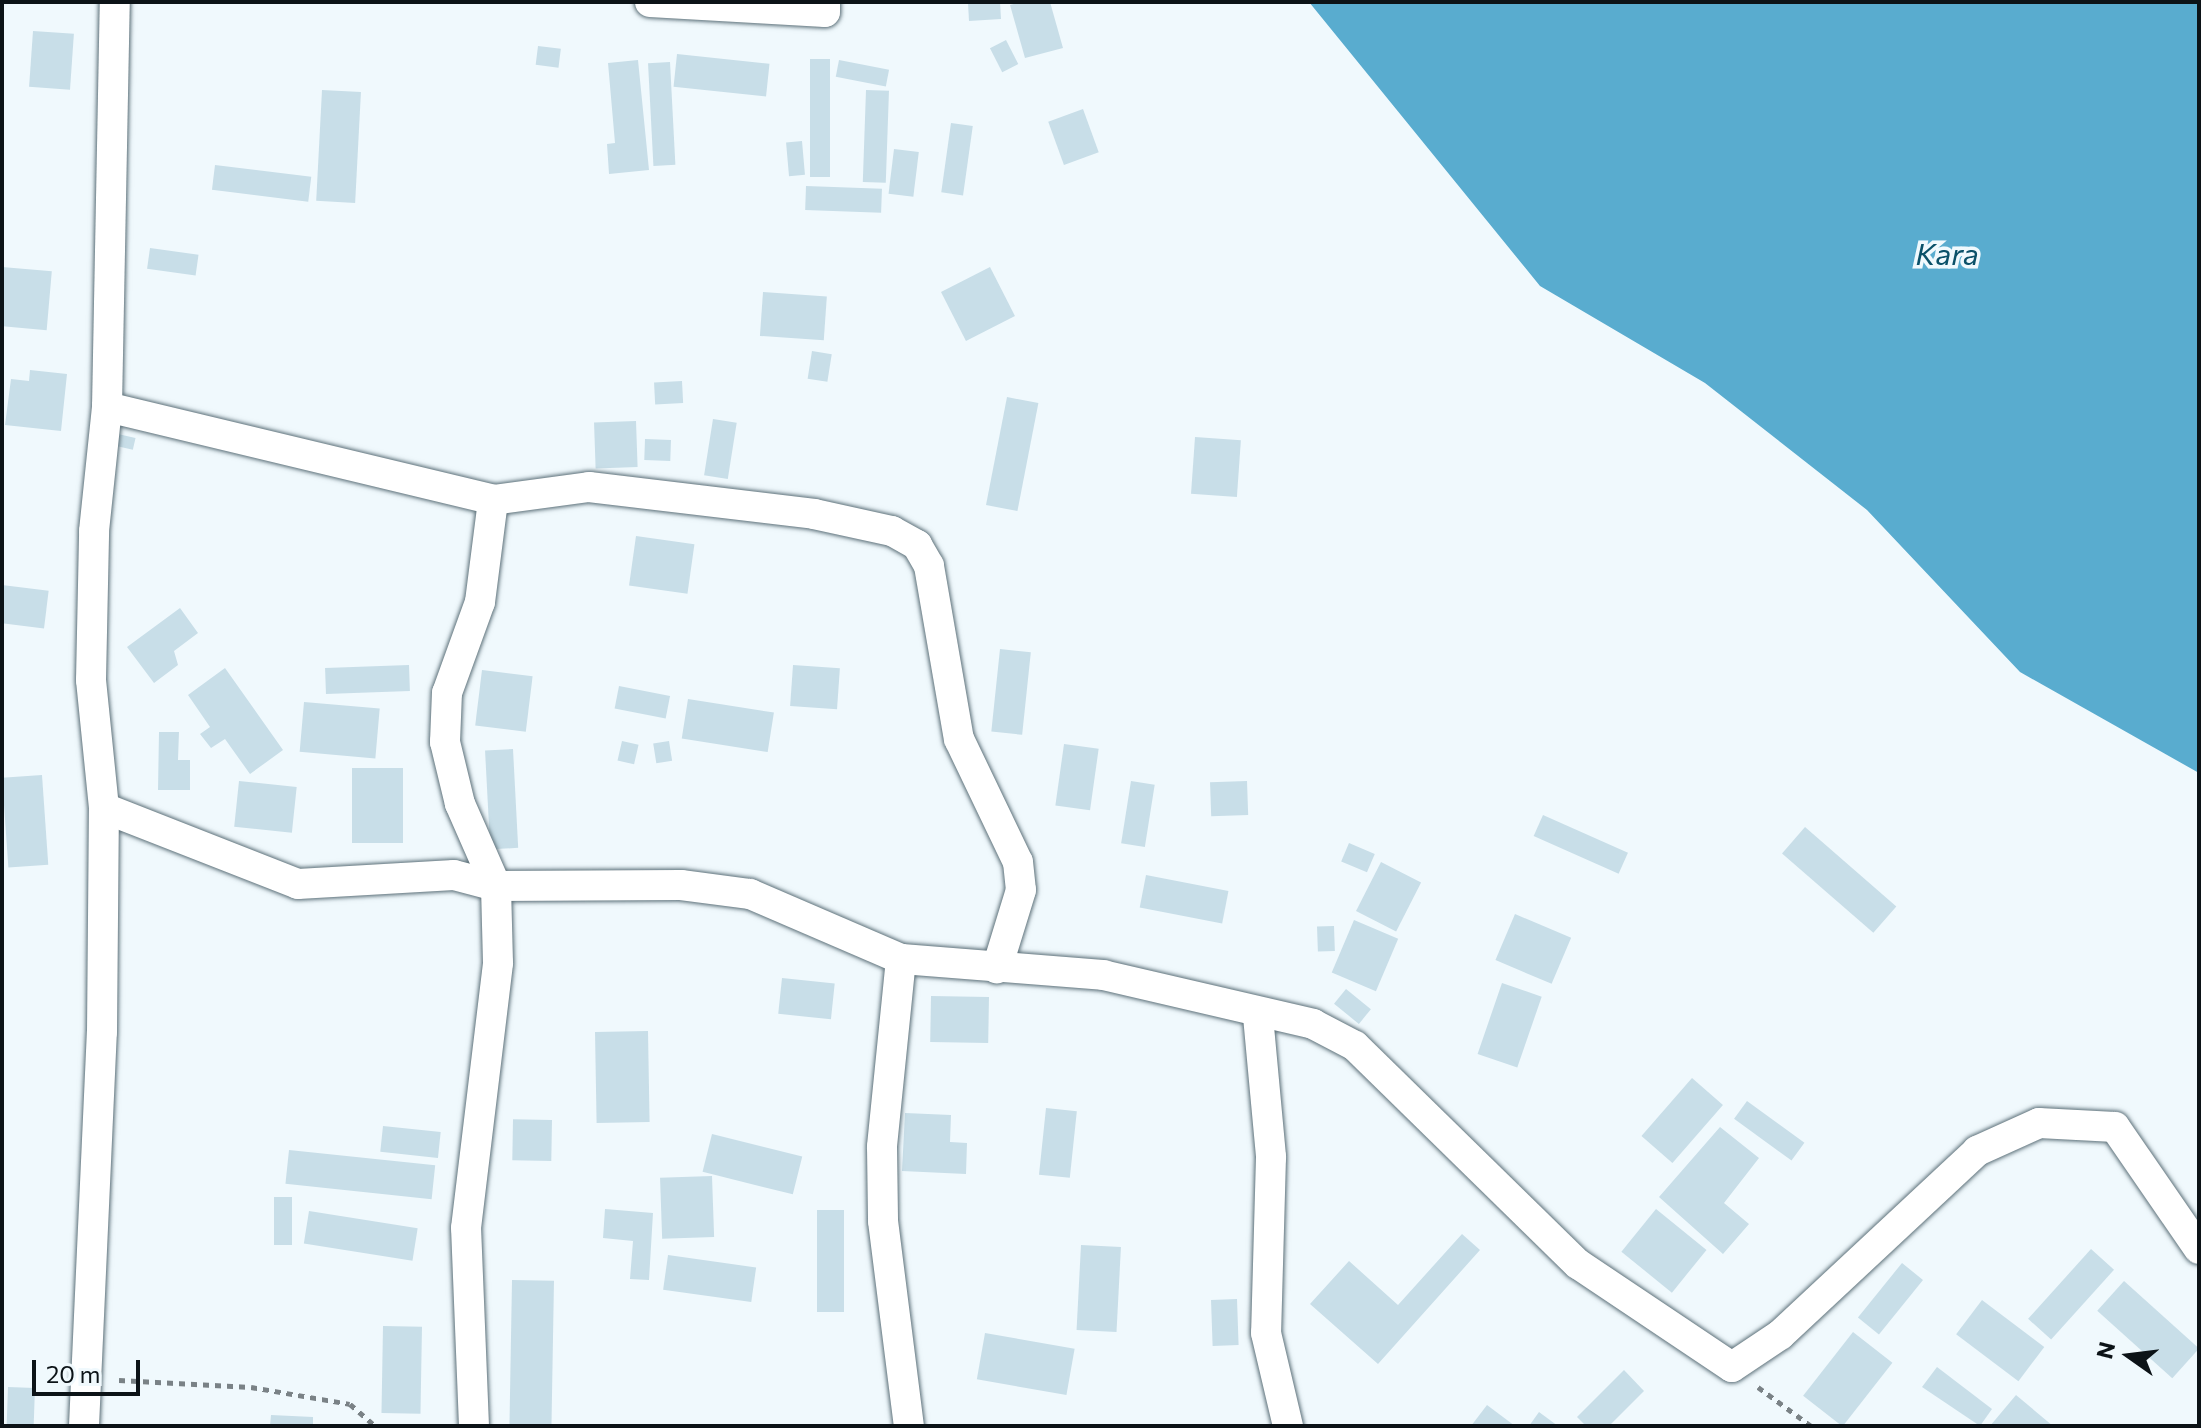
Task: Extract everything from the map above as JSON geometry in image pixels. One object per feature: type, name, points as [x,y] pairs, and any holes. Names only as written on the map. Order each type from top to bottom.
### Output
[{"type":"street","points":[[84,1426],[104,808],[91,680],[94,531],[107,407],[115,2]]},
{"type":"street","points":[[650,2],[825,12],[825,2]]},
{"type":"street","points":[[107,407],[493,500],[605,489],[814,514],[892,531],[917,545],[929,566],[959,739],[1018,862],[1021,890],[997,968]]},
{"type":"street","points":[[474,1426],[466,1228],[498,963],[496,886],[460,804],[445,742],[447,693],[480,602],[493,500]]},
{"type":"street","points":[[104,808],[298,884],[442,875],[496,886],[681,885],[750,894],[901,959],[1103,975],[1258,1016],[1288,1016],[1355,1046],[1578,1264],[1732,1367],[1780,1335],[1977,1151],[2039,1123],[2115,1127],[2199,1249]]},
{"type":"street","points":[[901,959],[882,1162],[909,1426]]},
{"type":"street","points":[[1258,1016],[1271,1157],[1266,1333],[1288,1426]]},
{"type":"path","points":[[1732,1367],[1811,1426]]},
{"type":"path","points":[[86,1378],[251,1387],[350,1404],[375,1426]]},
{"type":"water","name":"Kara","points":[[1309,2],[2199,2],[2199,773],[2020,672],[1867,510],[1705,383],[1540,286]]},
{"type":"building","points":[[1000,2],[1001,19],[969,21],[968,3]]},
{"type":"building","points":[[1050,2],[1063,48],[1025,58],[1010,5]]},
{"type":"building","points":[[33,31],[74,34],[70,90],[29,87]]},
{"type":"building","points":[[1006,40],[1018,64],[1002,72],[990,48]]},
{"type":"building","points":[[538,46],[561,49],[559,68],[536,65]]},
{"type":"building","points":[[677,54],[769,64],[766,97],[674,87]]},
{"type":"building","points":[[810,59],[830,59],[830,177],[810,177]]},
{"type":"building","points":[[638,60],[649,170],[609,174],[607,144],[615,143],[608,63]]},
{"type":"building","points":[[839,60],[889,70],[886,86],[836,77]]},
{"type":"building","points":[[670,62],[675,165],[653,166],[648,63]]},
{"type":"building","points":[[322,90],[361,92],[355,203],[316,201]]},
{"type":"building","points":[[866,90],[889,91],[886,183],[863,182]]},
{"type":"building","points":[[1083,109],[1099,152],[1064,165],[1048,122]]},
{"type":"building","points":[[951,123],[973,126],[963,195],[941,192]]},
{"type":"building","points":[[802,141],[805,175],[789,176],[786,142]]},
{"type":"building","points":[[894,149],[919,152],[913,197],[889,194]]},
{"type":"building","points":[[215,165],[311,177],[308,202],[212,190]]},
{"type":"building","points":[[806,186],[882,189],[881,213],[805,210]]},
{"type":"building","points":[[150,248],[199,255],[196,276],[147,269]]},
{"type":"building","points":[[2,267],[52,271],[47,330],[2,326]]},
{"type":"building","points":[[990,267],[1015,316],[966,341],[941,292]]},
{"type":"building","points":[[763,292],[827,296],[824,340],[760,336]]},
{"type":"building","points":[[812,351],[832,354],[827,382],[808,379]]},
{"type":"building","points":[[30,370],[67,374],[61,431],[5,425],[11,379],[29,381]]},
{"type":"building","points":[[682,381],[683,403],[655,404],[654,382]]},
{"type":"building","points":[[1007,397],[1038,403],[1017,511],[986,505]]},
{"type":"building","points":[[713,419],[737,423],[728,479],[704,475]]},
{"type":"building","points":[[636,421],[638,467],[596,468],[594,422]]},
{"type":"building","points":[[118,434],[136,438],[133,450],[115,446]]},
{"type":"building","points":[[1195,437],[1241,440],[1237,497],[1191,494]]},
{"type":"building","points":[[645,439],[671,440],[670,461],[644,460]]},
{"type":"building","points":[[636,536],[694,544],[687,594],[629,586]]},
{"type":"building","points":[[2,585],[49,591],[44,628],[2,623]]},
{"type":"building","points":[[180,608],[198,633],[174,651],[178,665],[154,683],[127,647]]},
{"type":"building","points":[[1000,649],[1031,652],[1022,735],[991,732]]},
{"type":"building","points":[[409,665],[410,691],[326,694],[325,668]]},
{"type":"building","points":[[793,665],[840,668],[837,709],[790,706]]},
{"type":"building","points":[[225,668],[283,750],[250,774],[225,739],[211,748],[200,734],[210,727],[188,695]]},
{"type":"building","points":[[482,670],[533,676],[526,732],[475,726]]},
{"type":"building","points":[[619,686],[670,696],[666,718],[615,709]]},
{"type":"building","points":[[688,699],[774,713],[768,752],[682,739]]},
{"type":"building","points":[[304,702],[380,709],[375,758],[300,752]]},
{"type":"building","points":[[159,732],[179,732],[178,760],[190,760],[190,790],[158,790]]},
{"type":"building","points":[[622,741],[639,745],[634,764],[618,760]]},
{"type":"building","points":[[669,741],[672,761],[656,763],[653,744]]},
{"type":"building","points":[[1064,744],[1099,749],[1090,810],[1055,805]]},
{"type":"building","points":[[513,749],[518,848],[490,849],[485,750]]},
{"type":"building","points":[[352,768],[403,768],[403,843],[352,843]]},
{"type":"building","points":[[42,775],[48,865],[8,868],[2,778]]},
{"type":"building","points":[[239,781],[297,787],[292,833],[234,827]]},
{"type":"building","points":[[1131,781],[1155,785],[1145,847],[1121,843]]},
{"type":"building","points":[[1247,781],[1248,815],[1211,816],[1210,782]]},
{"type":"building","points":[[1543,815],[1628,853],[1619,874],[1534,836]]},
{"type":"building","points":[[1805,827],[1896,906],[1873,933],[1782,853]]},
{"type":"building","points":[[1349,843],[1375,854],[1367,872],[1341,861]]},
{"type":"building","points":[[1381,862],[1421,882],[1396,931],[1356,911]]},
{"type":"building","points":[[1146,875],[1228,891],[1222,923],[1140,907]]},
{"type":"building","points":[[1515,914],[1571,938],[1552,984],[1495,960]]},
{"type":"building","points":[[1354,920],[1398,939],[1376,991],[1332,972]]},
{"type":"building","points":[[1334,926],[1335,951],[1318,952],[1317,927]]},
{"type":"building","points":[[782,978],[835,984],[831,1019],[778,1014]]},
{"type":"building","points":[[1502,983],[1542,997],[1517,1068],[1478,1054]]},
{"type":"building","points":[[1346,989],[1371,1009],[1359,1024],[1334,1004]]},
{"type":"building","points":[[931,996],[989,997],[988,1043],[930,1042]]},
{"type":"building","points":[[648,1031],[650,1122],[597,1123],[595,1032]]},
{"type":"building","points":[[1692,1078],[1723,1105],[1672,1163],[1641,1136]]},
{"type":"building","points":[[1747,1101],[1804,1143],[1792,1161],[1734,1119]]},
{"type":"building","points":[[1046,1108],[1077,1111],[1070,1178],[1039,1175]]},
{"type":"building","points":[[905,1113],[951,1115],[950,1142],[967,1143],[966,1174],[902,1171]]},
{"type":"building","points":[[513,1119],[552,1120],[551,1161],[512,1160]]},
{"type":"building","points":[[383,1126],[441,1132],[438,1158],[380,1152]]},
{"type":"building","points":[[1720,1127],[1759,1158],[1724,1203],[1749,1224],[1723,1254],[1659,1197]]},
{"type":"building","points":[[712,1134],[802,1156],[793,1194],[703,1172]]},
{"type":"building","points":[[289,1150],[435,1165],[432,1199],[285,1184]]},
{"type":"building","points":[[712,1176],[714,1237],[662,1239],[660,1178]]},
{"type":"building","points":[[274,1197],[292,1197],[292,1245],[274,1245]]},
{"type":"building","points":[[605,1209],[653,1213],[649,1280],[630,1279],[633,1241],[603,1238]]},
{"type":"building","points":[[1656,1209],[1707,1250],[1672,1293],[1621,1252]]},
{"type":"building","points":[[817,1210],[844,1210],[844,1312],[817,1312]]},
{"type":"building","points":[[309,1211],[418,1228],[412,1261],[304,1244]]},
{"type":"building","points":[[1462,1234],[1480,1250],[1378,1364],[1310,1304],[1349,1261],[1398,1305]]},
{"type":"building","points":[[1081,1245],[1121,1247],[1116,1332],[1077,1330]]},
{"type":"building","points":[[2091,1249],[2114,1270],[2051,1340],[2028,1319]]},
{"type":"building","points":[[668,1255],[756,1267],[751,1302],[663,1290]]},
{"type":"building","points":[[1902,1263],[1923,1280],[1879,1334],[1858,1317]]},
{"type":"building","points":[[512,1280],[554,1281],[551,1426],[509,1426]]},
{"type":"building","points":[[2124,1281],[2199,1349],[2172,1378],[2097,1311]]},
{"type":"building","points":[[1237,1299],[1239,1345],[1213,1346],[1211,1300]]},
{"type":"building","points":[[1982,1300],[2044,1347],[2018,1381],[1956,1334]]},
{"type":"building","points":[[383,1326],[422,1327],[420,1414],[381,1413]]},
{"type":"building","points":[[1853,1332],[1892,1363],[1843,1426],[1803,1396]]},
{"type":"building","points":[[985,1333],[1075,1349],[1066,1395],[977,1379]]},
{"type":"building","points":[[1937,1367],[1992,1409],[1980,1426],[1922,1387]]},
{"type":"building","points":[[1624,1370],[1644,1391],[1609,1426],[1586,1426],[1577,1417]]},
{"type":"building","points":[[8,1387],[35,1388],[34,1426],[7,1426]]},
{"type":"building","points":[[2016,1395],[2053,1426],[1990,1426]]},
{"type":"building","points":[[1487,1405],[1515,1426],[1471,1426]]},
{"type":"building","points":[[1539,1412],[1558,1426],[1529,1426]]},
{"type":"building","points":[[271,1415],[313,1417],[313,1426],[270,1426]]}]
